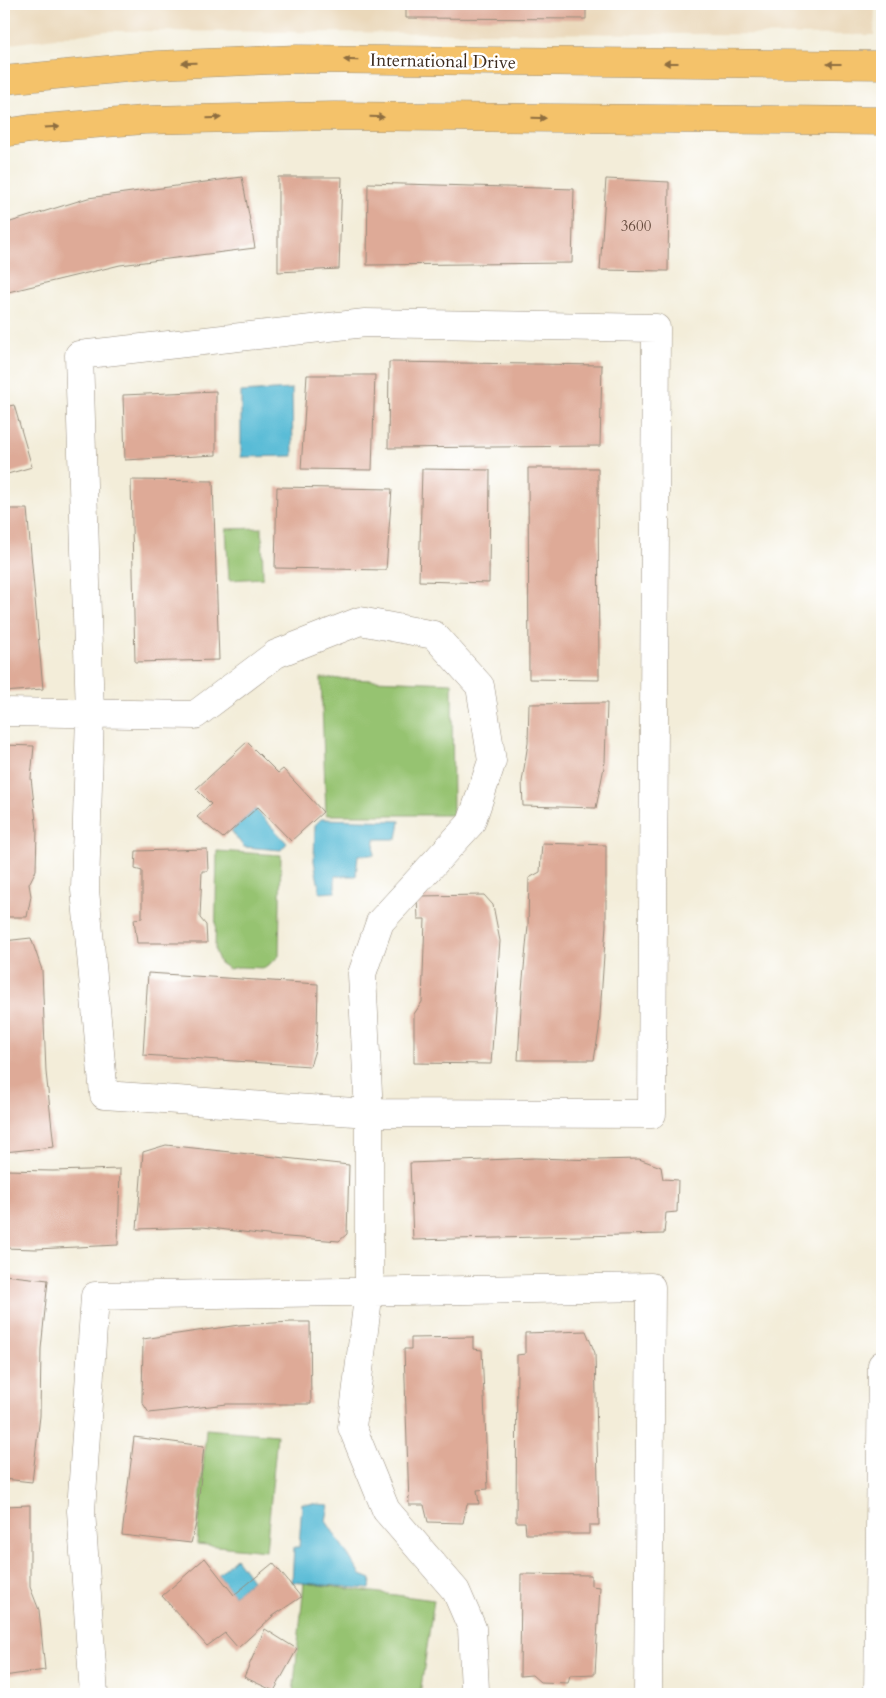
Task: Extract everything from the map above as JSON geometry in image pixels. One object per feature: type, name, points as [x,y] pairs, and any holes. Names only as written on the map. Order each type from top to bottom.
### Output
[{"type":"main road","name":"International Drive","points":[[4,80],[156,65],[297,59],[882,65]]},
{"type":"main road","points":[[4,134],[30,128],[144,120],[334,116],[882,121]]},
{"type":"street","points":[[365,323],[656,328],[652,1114],[369,1114],[104,1095],[84,890],[90,713],[79,355],[365,323]]},
{"type":"street","points":[[4,712],[195,715],[276,654],[360,621],[434,636],[480,686],[492,762],[471,823],[380,922],[362,974],[369,1114],[369,1290],[352,1427],[386,1510],[456,1591],[472,1628],[475,1690],[472,1694]]},
{"type":"street","points":[[94,1694],[81,1511],[95,1296],[369,1290],[651,1287],[648,1694]]},
{"type":"street","points":[[878,1694],[882,1365]]},
{"type":"shaded area","points":[[4,4],[875,4],[874,35],[106,31],[4,45]]},
{"type":"green space","points":[[262,528],[263,578],[229,580],[226,529]]},
{"type":"green space","points":[[321,678],[452,683],[453,815],[326,815]]},
{"type":"green space","points":[[217,851],[281,855],[279,956],[265,968],[238,967],[229,969],[220,963],[215,951]]},
{"type":"green space","points":[[206,1429],[277,1435],[266,1551],[197,1544]]},
{"type":"green space","points":[[304,1583],[434,1600],[420,1694],[293,1694]]},
{"type":"water","points":[[292,389],[293,456],[241,457],[241,392]]},
{"type":"water","points":[[255,809],[287,843],[281,850],[244,847],[231,831]]},
{"type":"water","points":[[321,819],[400,821],[397,839],[375,839],[374,855],[358,855],[356,876],[335,876],[335,892],[320,893],[314,861],[315,825]]},
{"type":"water","points":[[302,1503],[329,1505],[326,1521],[361,1575],[371,1579],[370,1589],[292,1582],[294,1547],[299,1547]]},
{"type":"water","points":[[236,1558],[252,1580],[234,1595],[218,1575]]},
{"type":"building","points":[[406,4],[586,4],[586,19],[406,18]]},
{"type":"building","points":[[242,177],[255,248],[120,265],[4,293],[4,224],[88,198]]},
{"type":"building","points":[[278,177],[342,177],[339,269],[278,272]]},
{"type":"building","points":[[606,179],[669,182],[668,271],[600,270]]},
{"type":"building","points":[[368,183],[574,189],[572,263],[367,265]]},
{"type":"building","points":[[389,362],[602,365],[600,446],[388,448]]},
{"type":"building","points":[[307,375],[375,375],[372,470],[301,469]]},
{"type":"building","points":[[216,391],[216,455],[125,460],[123,395]]},
{"type":"building","points":[[14,405],[32,467],[4,475],[4,407]]},
{"type":"building","points":[[528,468],[598,468],[599,680],[529,679]]},
{"type":"building","points":[[422,469],[490,470],[489,583],[419,581]]},
{"type":"building","points":[[131,480],[213,481],[219,660],[135,662]]},
{"type":"building","points":[[277,487],[392,489],[386,570],[275,568]]},
{"type":"building","points":[[4,509],[27,509],[43,689],[4,692]]},
{"type":"building","points":[[607,703],[605,762],[596,808],[523,806],[522,782],[528,743],[529,704]]},
{"type":"building","points":[[247,742],[278,773],[283,769],[323,812],[291,841],[258,807],[223,838],[197,817],[211,804],[196,789]]},
{"type":"building","points":[[4,745],[34,746],[31,778],[37,830],[36,870],[29,884],[31,896],[27,917],[4,917]]},
{"type":"building","points":[[542,843],[606,845],[606,925],[599,1030],[594,1060],[518,1060],[528,926],[529,878],[540,872]]},
{"type":"building","points":[[207,849],[208,871],[202,871],[200,918],[206,925],[207,943],[137,943],[134,919],[142,918],[142,871],[135,869],[136,851]]},
{"type":"building","points":[[484,895],[493,905],[500,941],[491,1064],[414,1063],[414,1014],[422,1002],[425,919],[418,919],[417,896]]},
{"type":"building","points":[[31,938],[42,970],[46,1072],[54,1147],[4,1152],[4,941]]},
{"type":"building","points":[[148,973],[318,984],[317,1031],[315,1050],[310,1066],[143,1055]]},
{"type":"building","points":[[166,1145],[349,1165],[347,1234],[339,1241],[275,1236],[203,1227],[137,1229],[143,1152]]},
{"type":"building","points":[[535,1158],[639,1159],[661,1167],[663,1179],[678,1180],[677,1212],[666,1213],[664,1234],[413,1240],[410,1163]]},
{"type":"building","points":[[120,1169],[118,1245],[36,1249],[4,1248],[4,1170]]},
{"type":"building","points":[[4,1275],[48,1280],[41,1349],[40,1416],[32,1482],[4,1479]]},
{"type":"building","points":[[310,1322],[311,1404],[227,1404],[149,1413],[142,1402],[143,1339],[239,1325]]},
{"type":"building","points":[[586,1331],[595,1353],[599,1525],[589,1525],[589,1534],[526,1534],[525,1522],[516,1522],[517,1355],[525,1354],[525,1333]]},
{"type":"building","points":[[473,1337],[473,1349],[482,1350],[488,1489],[477,1490],[479,1504],[467,1504],[463,1523],[428,1522],[424,1505],[409,1505],[404,1349],[411,1349],[411,1338]]},
{"type":"building","points":[[134,1437],[204,1446],[196,1524],[191,1543],[122,1535]]},
{"type":"building","points":[[30,1505],[30,1587],[39,1610],[45,1670],[4,1676],[4,1506]]},
{"type":"building","points":[[205,1558],[234,1595],[273,1563],[301,1597],[273,1616],[238,1648],[225,1633],[207,1646],[162,1596]]},
{"type":"building","points":[[521,1574],[591,1575],[591,1586],[600,1587],[595,1674],[570,1675],[568,1683],[540,1682],[532,1675],[520,1676]]},
{"type":"building","points":[[265,1629],[297,1649],[274,1691],[244,1677]]}]
